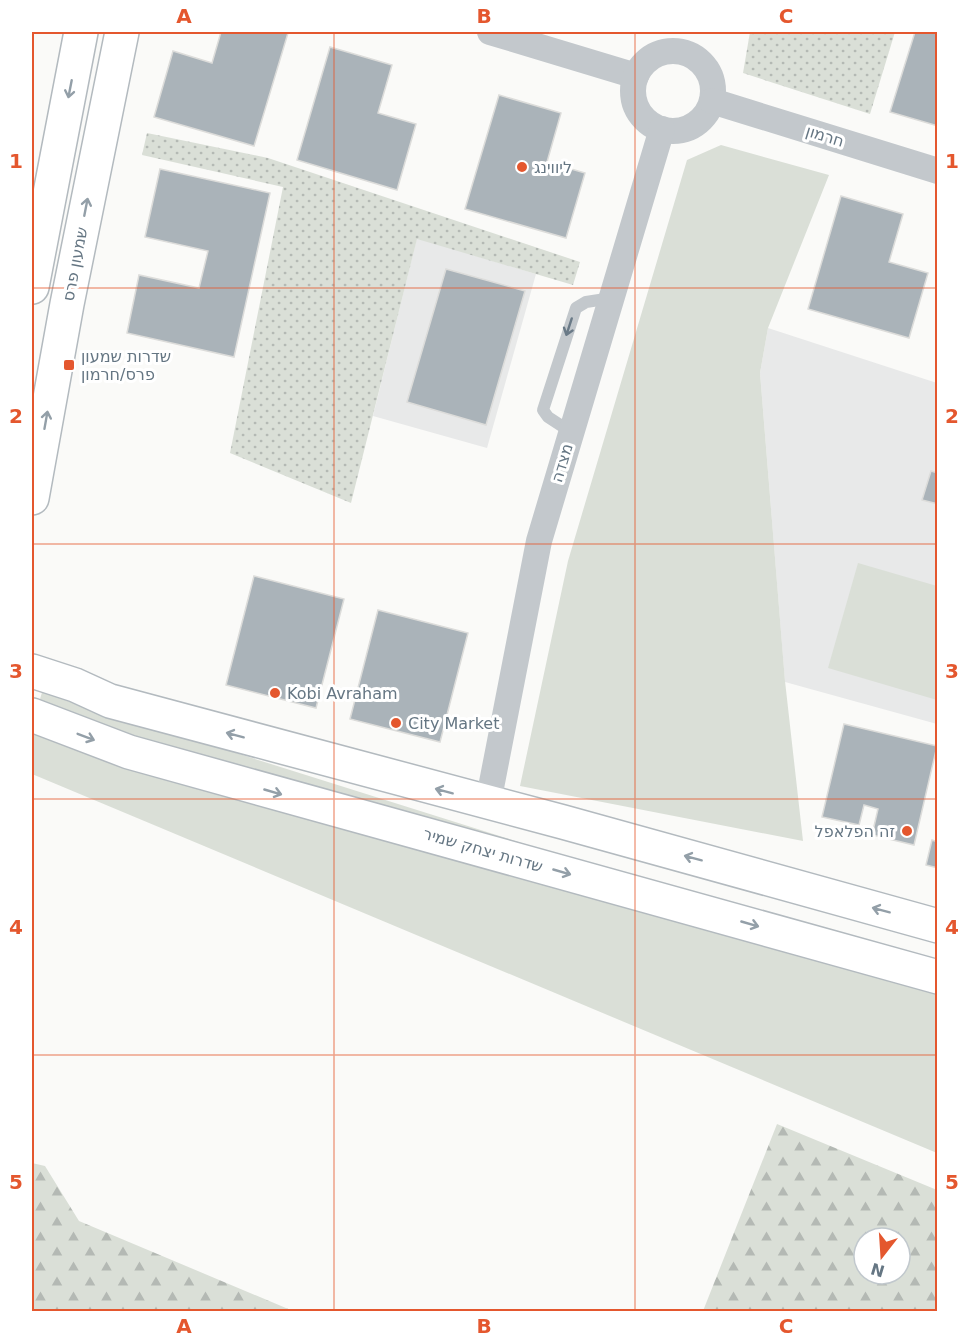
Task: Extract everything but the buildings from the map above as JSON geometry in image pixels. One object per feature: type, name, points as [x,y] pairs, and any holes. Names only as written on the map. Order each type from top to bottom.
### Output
[{"type":"street","points":[[32,286],[81,32]]},
{"type":"street","name":"שמעון פרס","points":[[32,498],[67,304],[122,32]]},
{"type":"street","points":[[490,32],[636,76]]},
{"type":"street","points":[[689,42],[696,59],[705,66],[710,77],[713,88],[712,100],[707,112],[693,125],[675,131],[662,129],[650,124],[634,102],[633,89],[636,76],[651,58],[689,42]]},
{"type":"street","name":"חרמון","points":[[712,100],[938,171]]},
{"type":"street","name":"מצדה","points":[[488,803],[539,541],[662,129]]},
{"type":"street","points":[[32,671],[75,685],[110,701],[938,926]]},
{"type":"street","name":"שדרות יצחק שמיר","points":[[32,715],[129,752],[938,977]]},
{"type":"lane","points":[[572,432],[548,417],[543,410],[576,308],[586,302],[612,298]]},
{"type":"shaded area","points":[[417,238],[536,274],[487,448],[373,416]]},
{"type":"shaded area","points":[[768,328],[937,383],[937,724],[785,682],[760,373]]},
{"type":"green space","points":[[750,32],[895,32],[870,114],[743,73]]},
{"type":"green space","points":[[147,133],[268,158],[580,262],[573,285],[417,239],[351,503],[230,453],[283,187],[142,155]]},
{"type":"green space","points":[[721,145],[829,175],[768,328],[760,373],[785,681],[803,841],[520,786],[568,561],[687,160]]},
{"type":"green space","points":[[858,563],[937,586],[937,700],[828,668]]},
{"type":"green space","points":[[43,689],[87,706],[937,974],[937,1153],[32,774],[32,726]]},
{"type":"green space","points":[[777,1124],[937,1190],[937,1311],[703,1311]]},
{"type":"green space","points":[[32,1163],[45,1166],[79,1221],[293,1311],[32,1311]]},
{"type":"place","name":"ליווינג","points":[[522,167]]},
{"type":"place","name":"שדרות שמעון פרס/חרמון","points":[[69,365]]},
{"type":"place","name":"Kobi Avraham","points":[[275,693]]},
{"type":"place","name":"City Market","points":[[396,723]]},
{"type":"place","name":"זה הפלאפל","points":[[907,831]]}]
